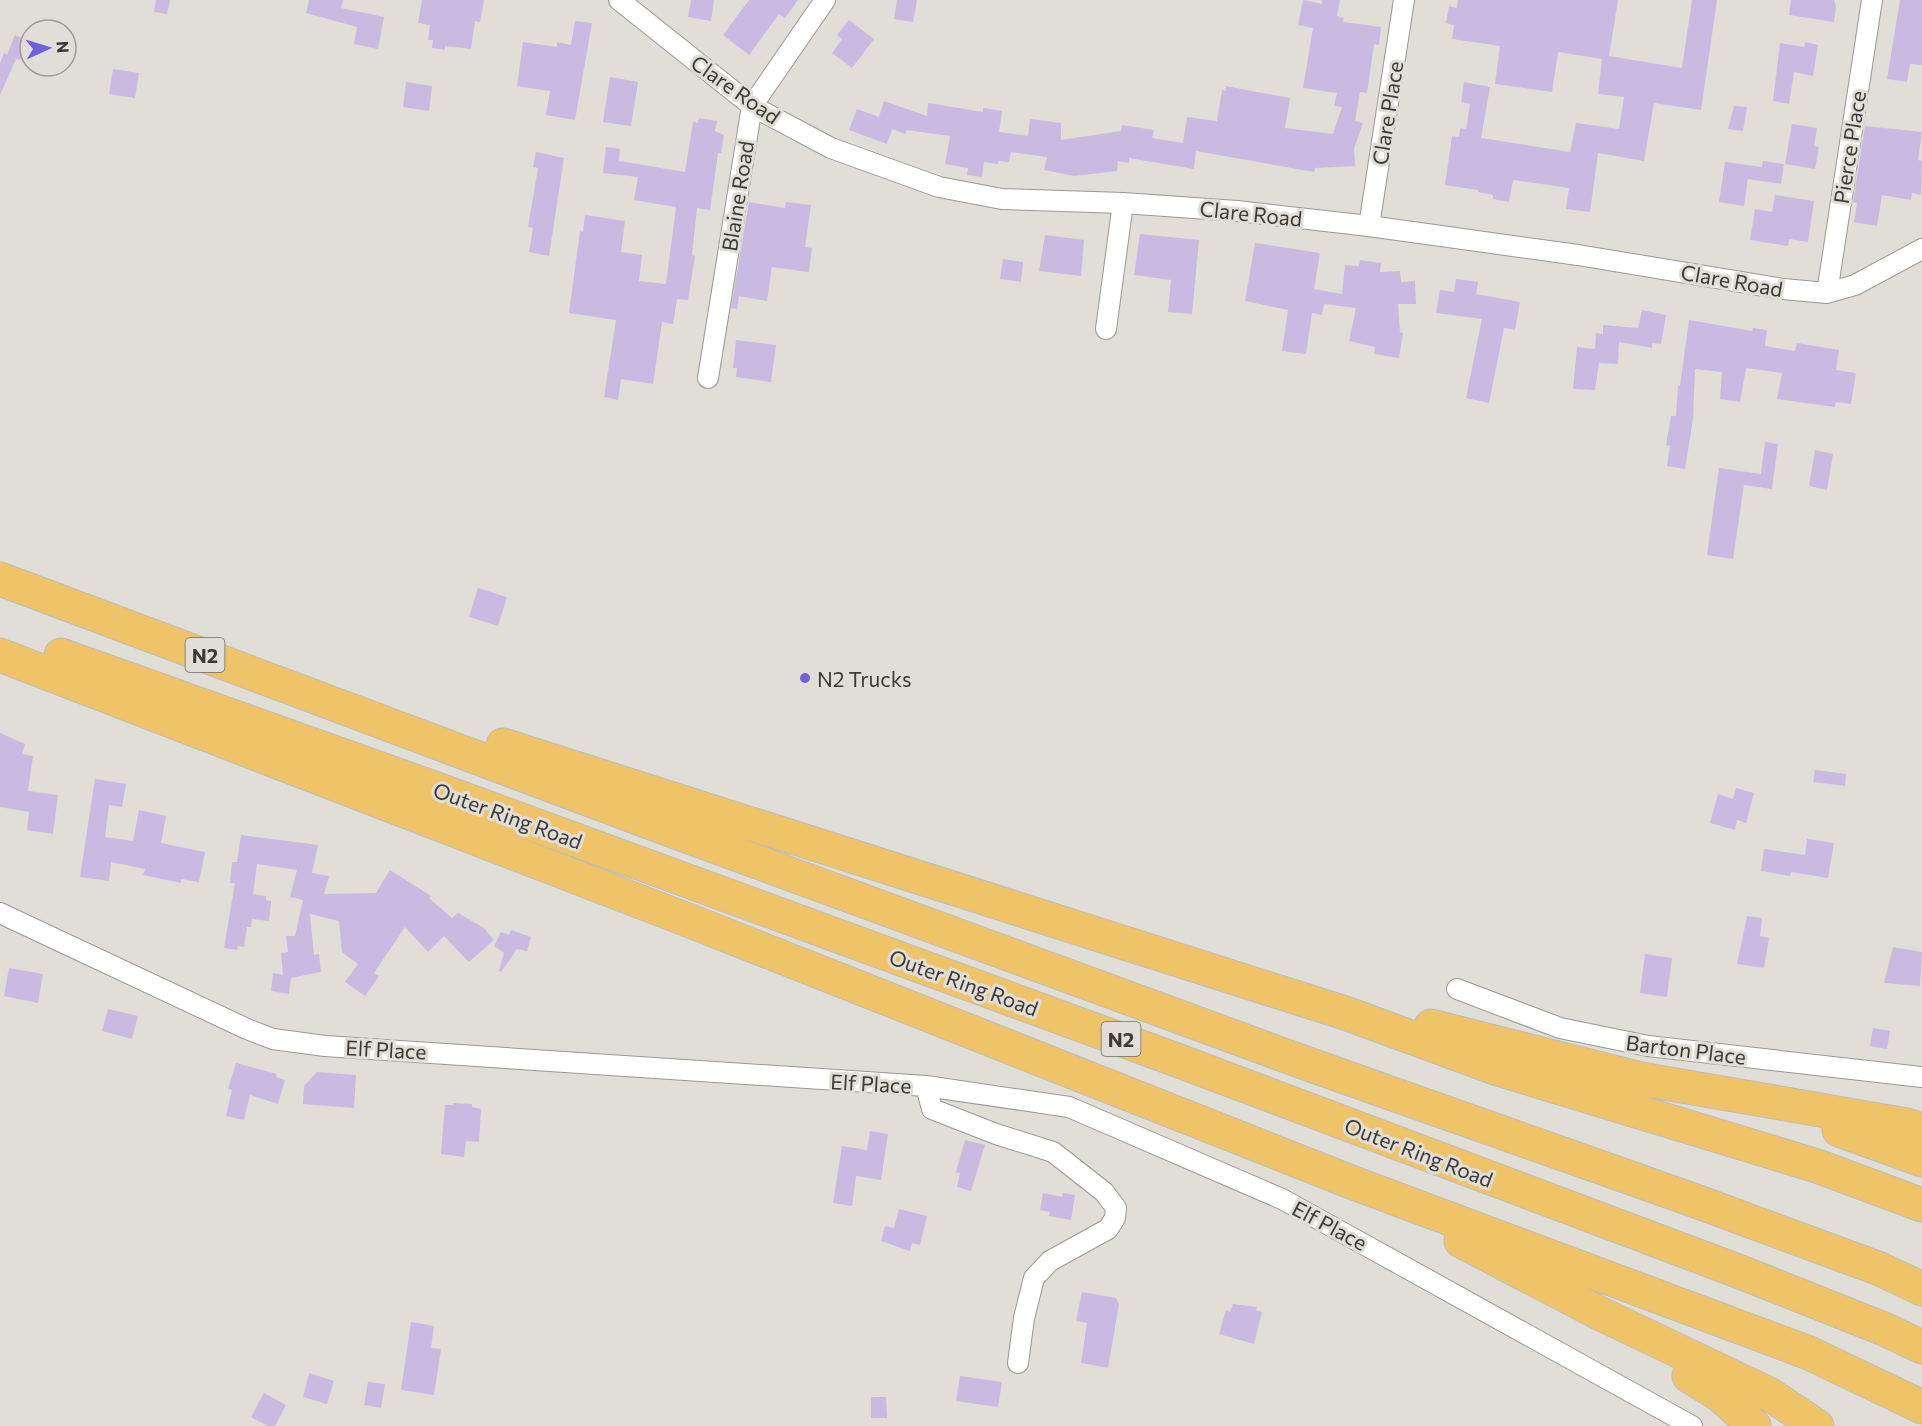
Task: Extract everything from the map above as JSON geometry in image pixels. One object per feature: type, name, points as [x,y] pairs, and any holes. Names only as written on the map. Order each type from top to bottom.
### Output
[{"type":"highway","name":"Outer Ring Road","points":[[0,579],[676,832],[1308,1064],[1693,1200],[1880,1269],[1922,1289]]},
{"type":"highway","name":"Outer Ring Road","points":[[0,633],[434,788],[1174,1059],[1743,1273],[1884,1329],[1922,1347]]},
{"type":"highway","points":[[0,655],[708,929],[1351,1182],[1809,1353],[1922,1407]]},
{"type":"highway","points":[[409,731],[502,745],[1348,1014],[1498,1069],[1817,1166],[1922,1205]]},
{"type":"highway","points":[[1348,1014],[1391,1016],[1641,1079],[1907,1125],[1922,1130]]},
{"type":"highway","points":[[1776,1104],[1812,1122],[1865,1138],[1922,1160]]},
{"type":"highway","points":[[1351,1182],[1497,1261],[1769,1395],[1817,1426]]},
{"type":"highway","points":[[1497,1261],[1515,1276],[1721,1396],[1754,1426]]},
{"type":"street","name":"Clare Road","points":[[619,0],[752,106],[831,148],[939,187],[1002,199],[1123,202],[1237,211],[1369,226],[1588,257],[1783,289],[1827,293],[1856,285],[1922,249]]},
{"type":"street","name":"Blaine Road","points":[[708,378],[752,106],[825,0]]},
{"type":"street","name":"Clare Place","points":[[1369,226],[1404,0]]},
{"type":"street","name":"Pierce Place","points":[[1827,293],[1872,0]]},
{"type":"street","points":[[1107,329],[1123,202]]},
{"type":"street","name":"Elf Place","points":[[0,913],[134,978],[273,1039],[325,1046],[926,1086],[1069,1107],[1282,1199],[1692,1426]]},
{"type":"street","name":"Barton Place","points":[[1457,989],[1551,1025],[1647,1046],[1922,1077]]},
{"type":"street","points":[[926,1086],[932,1109],[996,1134],[1032,1143],[1053,1152],[1104,1192],[1116,1208],[1115,1218],[1108,1229],[1050,1261],[1034,1278],[1024,1318],[1018,1363]]},
{"type":"building","points":[[156,0],[170,0],[167,14],[154,12]]},
{"type":"building","points":[[309,0],[343,0],[341,8],[384,17],[378,49],[354,44],[357,27],[306,13]]},
{"type":"building","points":[[422,0],[484,0],[480,22],[475,21],[471,49],[445,46],[445,50],[432,48],[433,40],[428,40],[430,25],[418,23]]},
{"type":"building","points":[[691,0],[714,0],[711,21],[688,17]]},
{"type":"building","points":[[749,0],[798,0],[785,18],[779,14],[749,55],[723,35]]},
{"type":"building","points":[[897,0],[917,0],[913,22],[894,19]]},
{"type":"building","points":[[1303,0],[1322,4],[1322,0],[1340,0],[1337,16],[1344,18],[1343,22],[1381,27],[1379,45],[1374,44],[1367,93],[1360,92],[1355,121],[1363,123],[1354,149],[1355,166],[1315,168],[1314,172],[1196,151],[1194,169],[1129,158],[1129,163],[1118,161],[1117,171],[1074,176],[1044,170],[1047,157],[1011,152],[1009,162],[998,161],[998,164],[984,162],[982,177],[967,175],[968,168],[945,164],[950,136],[907,130],[905,134],[892,129],[887,144],[849,130],[857,109],[879,117],[884,101],[927,116],[928,103],[983,112],[983,108],[1002,111],[999,132],[1028,136],[1030,119],[1061,123],[1061,140],[1121,131],[1122,125],[1154,130],[1152,138],[1183,143],[1187,117],[1217,121],[1222,90],[1226,91],[1226,86],[1290,98],[1285,128],[1333,134],[1342,107],[1334,106],[1337,93],[1303,88],[1313,28],[1298,25]]},
{"type":"building","points":[[1458,0],[1618,0],[1609,56],[1682,68],[1692,0],[1717,0],[1701,110],[1654,103],[1644,161],[1598,153],[1590,212],[1566,209],[1569,188],[1513,180],[1509,202],[1493,199],[1493,195],[1478,192],[1478,190],[1445,185],[1452,136],[1459,137],[1460,128],[1466,129],[1470,104],[1461,102],[1464,82],[1490,87],[1481,138],[1570,152],[1576,123],[1619,129],[1624,97],[1598,94],[1602,59],[1558,52],[1552,92],[1495,84],[1500,46],[1452,39],[1454,25],[1446,23],[1449,6],[1457,8]]},
{"type":"building","points":[[1791,0],[1834,0],[1836,6],[1834,22],[1789,15]]},
{"type":"building","points":[[1900,0],[1922,0],[1922,65],[1910,64],[1907,82],[1887,79]]},
{"type":"building","points":[[849,20],[874,39],[852,68],[832,53],[842,39],[837,35]]},
{"type":"building","points":[[575,21],[592,23],[575,120],[546,115],[550,91],[517,86],[523,42],[557,47],[557,42],[571,45]]},
{"type":"building","points":[[15,35],[18,36],[18,59],[7,55]]},
{"type":"building","points":[[1805,42],[1818,45],[1813,76],[1794,72],[1789,104],[1773,101],[1780,43],[1804,47]]},
{"type":"building","points":[[4,53],[16,59],[0,95],[0,63]]},
{"type":"building","points":[[113,69],[139,73],[135,98],[109,94]]},
{"type":"building","points":[[610,77],[638,82],[631,126],[603,122]]},
{"type":"building","points":[[406,82],[432,86],[429,111],[403,107]]},
{"type":"building","points":[[1734,106],[1747,107],[1743,131],[1728,129]]},
{"type":"building","points":[[699,118],[717,121],[715,131],[724,135],[721,153],[718,153],[710,210],[697,208],[692,255],[695,256],[688,300],[677,299],[673,324],[662,322],[653,384],[621,379],[618,400],[604,397],[616,320],[569,313],[580,231],[583,232],[585,215],[625,221],[621,252],[642,255],[639,281],[666,284],[676,207],[634,200],[638,177],[603,173],[606,147],[620,149],[619,161],[685,172],[693,122],[698,123]]},
{"type":"building","points":[[1792,124],[1817,128],[1814,146],[1819,147],[1815,169],[1785,164]]},
{"type":"building","points":[[1865,126],[1922,132],[1918,160],[1922,161],[1921,195],[1912,193],[1911,200],[1882,195],[1877,226],[1854,222],[1857,203],[1853,202]]},
{"type":"building","points":[[536,152],[564,158],[549,256],[529,252],[533,228],[528,227],[538,168],[533,167]]},
{"type":"building","points":[[1763,161],[1784,164],[1781,184],[1748,179],[1744,206],[1719,202],[1725,162],[1762,167]]},
{"type":"building","points":[[1775,195],[1814,201],[1808,242],[1789,239],[1788,246],[1750,240],[1755,209],[1772,212]]},
{"type":"building","points":[[749,202],[785,208],[786,202],[811,205],[805,247],[812,248],[809,272],[772,267],[767,301],[739,296],[737,309],[731,308]]},
{"type":"building","points":[[1140,234],[1199,240],[1192,314],[1168,312],[1171,280],[1134,275]]},
{"type":"building","points":[[1045,235],[1084,240],[1081,276],[1039,271]]},
{"type":"building","points":[[1255,243],[1320,253],[1314,289],[1342,294],[1345,265],[1359,266],[1360,260],[1381,263],[1380,272],[1400,271],[1401,282],[1415,281],[1416,304],[1398,304],[1400,332],[1403,333],[1399,358],[1374,354],[1375,347],[1349,341],[1356,308],[1324,304],[1322,315],[1312,313],[1306,354],[1282,351],[1288,310],[1245,301]]},
{"type":"building","points":[[1003,259],[1023,262],[1021,282],[1000,279]]},
{"type":"building","points":[[1456,279],[1478,282],[1476,294],[1520,302],[1515,330],[1504,328],[1489,403],[1466,398],[1482,319],[1436,313],[1440,290],[1454,292]]},
{"type":"building","points":[[1642,310],[1666,315],[1661,344],[1652,343],[1652,348],[1619,342],[1618,364],[1599,363],[1595,390],[1573,389],[1577,347],[1595,349],[1596,333],[1603,334],[1603,325],[1638,328]]},
{"type":"building","points":[[1689,320],[1752,331],[1753,328],[1767,330],[1765,346],[1795,351],[1797,343],[1839,350],[1836,370],[1856,373],[1851,404],[1836,402],[1835,407],[1777,399],[1782,373],[1746,368],[1740,402],[1720,399],[1722,372],[1695,369],[1693,419],[1685,469],[1667,466],[1670,446],[1666,445],[1671,416],[1676,416],[1678,386],[1680,386]]},
{"type":"building","points":[[736,340],[776,345],[771,382],[736,377],[737,368],[733,368]]},
{"type":"building","points":[[1765,442],[1778,444],[1772,489],[1744,485],[1733,559],[1707,555],[1719,468],[1761,474]]},
{"type":"building","points":[[1815,450],[1833,454],[1827,490],[1809,486]]},
{"type":"building","points":[[478,588],[507,597],[498,626],[469,617]]},
{"type":"building","points":[[0,733],[25,744],[22,754],[33,756],[28,791],[58,795],[53,834],[27,830],[29,812],[0,807]]},
{"type":"building","points":[[1815,770],[1846,774],[1845,786],[1813,782]]},
{"type":"building","points":[[95,779],[126,784],[122,807],[109,805],[105,837],[133,841],[139,810],[166,816],[161,843],[205,852],[199,882],[181,879],[181,883],[143,875],[145,869],[111,862],[109,881],[80,877]]},
{"type":"building","points":[[1736,788],[1754,793],[1746,823],[1737,820],[1735,830],[1710,823],[1718,794],[1733,799]]},
{"type":"building","points":[[241,835],[318,845],[312,873],[329,876],[324,894],[376,893],[390,870],[431,896],[429,898],[452,918],[458,913],[484,928],[494,940],[469,962],[444,936],[428,952],[405,927],[374,973],[379,976],[365,996],[345,982],[358,964],[342,952],[339,921],[310,914],[314,955],[319,954],[321,972],[291,978],[289,994],[271,991],[273,973],[283,975],[281,953],[288,952],[286,936],[295,936],[303,900],[290,897],[297,870],[257,864],[253,894],[266,896],[266,900],[271,901],[269,921],[252,919],[251,927],[247,927],[244,947],[238,946],[237,950],[224,948],[235,883],[230,883],[232,862],[237,862]]},
{"type":"building","points":[[1807,839],[1834,843],[1828,878],[1791,872],[1790,876],[1761,871],[1764,849],[1805,855]]},
{"type":"building","points":[[1747,916],[1762,918],[1760,936],[1769,938],[1764,968],[1737,964]]},
{"type":"building","points":[[511,930],[531,937],[527,951],[517,949],[501,972],[499,971],[504,953],[494,946],[501,932],[509,935]]},
{"type":"building","points":[[1893,947],[1922,952],[1920,986],[1884,983]]},
{"type":"building","points":[[1645,954],[1672,958],[1667,997],[1640,993]]},
{"type":"building","points":[[9,968],[43,974],[38,1003],[4,996]]},
{"type":"building","points":[[108,1009],[138,1016],[132,1039],[102,1031]]},
{"type":"building","points":[[1873,1028],[1890,1031],[1887,1049],[1870,1046]]},
{"type":"building","points":[[236,1063],[277,1074],[276,1077],[285,1080],[278,1104],[250,1095],[244,1120],[226,1116],[232,1090],[228,1089]]},
{"type":"building","points":[[317,1072],[356,1075],[354,1108],[303,1104],[304,1086]]},
{"type":"building","points":[[453,1103],[472,1104],[472,1107],[481,1109],[479,1142],[466,1141],[464,1157],[441,1154],[445,1105],[453,1105]]},
{"type":"building","points":[[870,1131],[888,1134],[881,1180],[856,1176],[852,1206],[833,1203],[842,1146],[867,1150]]},
{"type":"building","points":[[965,1140],[985,1145],[971,1191],[957,1187],[960,1173],[956,1172]]},
{"type":"building","points":[[1043,1193],[1062,1197],[1063,1193],[1075,1195],[1071,1220],[1049,1216],[1050,1212],[1040,1210]]},
{"type":"building","points":[[899,1209],[927,1216],[920,1245],[912,1243],[910,1251],[881,1241],[885,1226],[894,1228]]},
{"type":"building","points":[[1082,1292],[1116,1298],[1119,1304],[1108,1368],[1081,1363],[1087,1323],[1076,1321]]},
{"type":"building","points":[[1233,1304],[1257,1307],[1256,1310],[1262,1312],[1254,1344],[1219,1334],[1226,1310],[1230,1312]]},
{"type":"building","points":[[411,1322],[434,1326],[431,1348],[441,1349],[434,1395],[401,1390]]},
{"type":"building","points":[[309,1373],[334,1381],[327,1404],[303,1397]]},
{"type":"building","points":[[960,1376],[1002,1382],[998,1407],[956,1401]]},
{"type":"building","points":[[368,1382],[385,1384],[381,1408],[364,1405]]},
{"type":"building","points":[[264,1393],[286,1405],[275,1426],[268,1426],[251,1417]]},
{"type":"building","points":[[871,1397],[886,1397],[887,1418],[871,1418]]},
{"type":"place","name":"N2 Trucks","points":[[805,678]]}]
